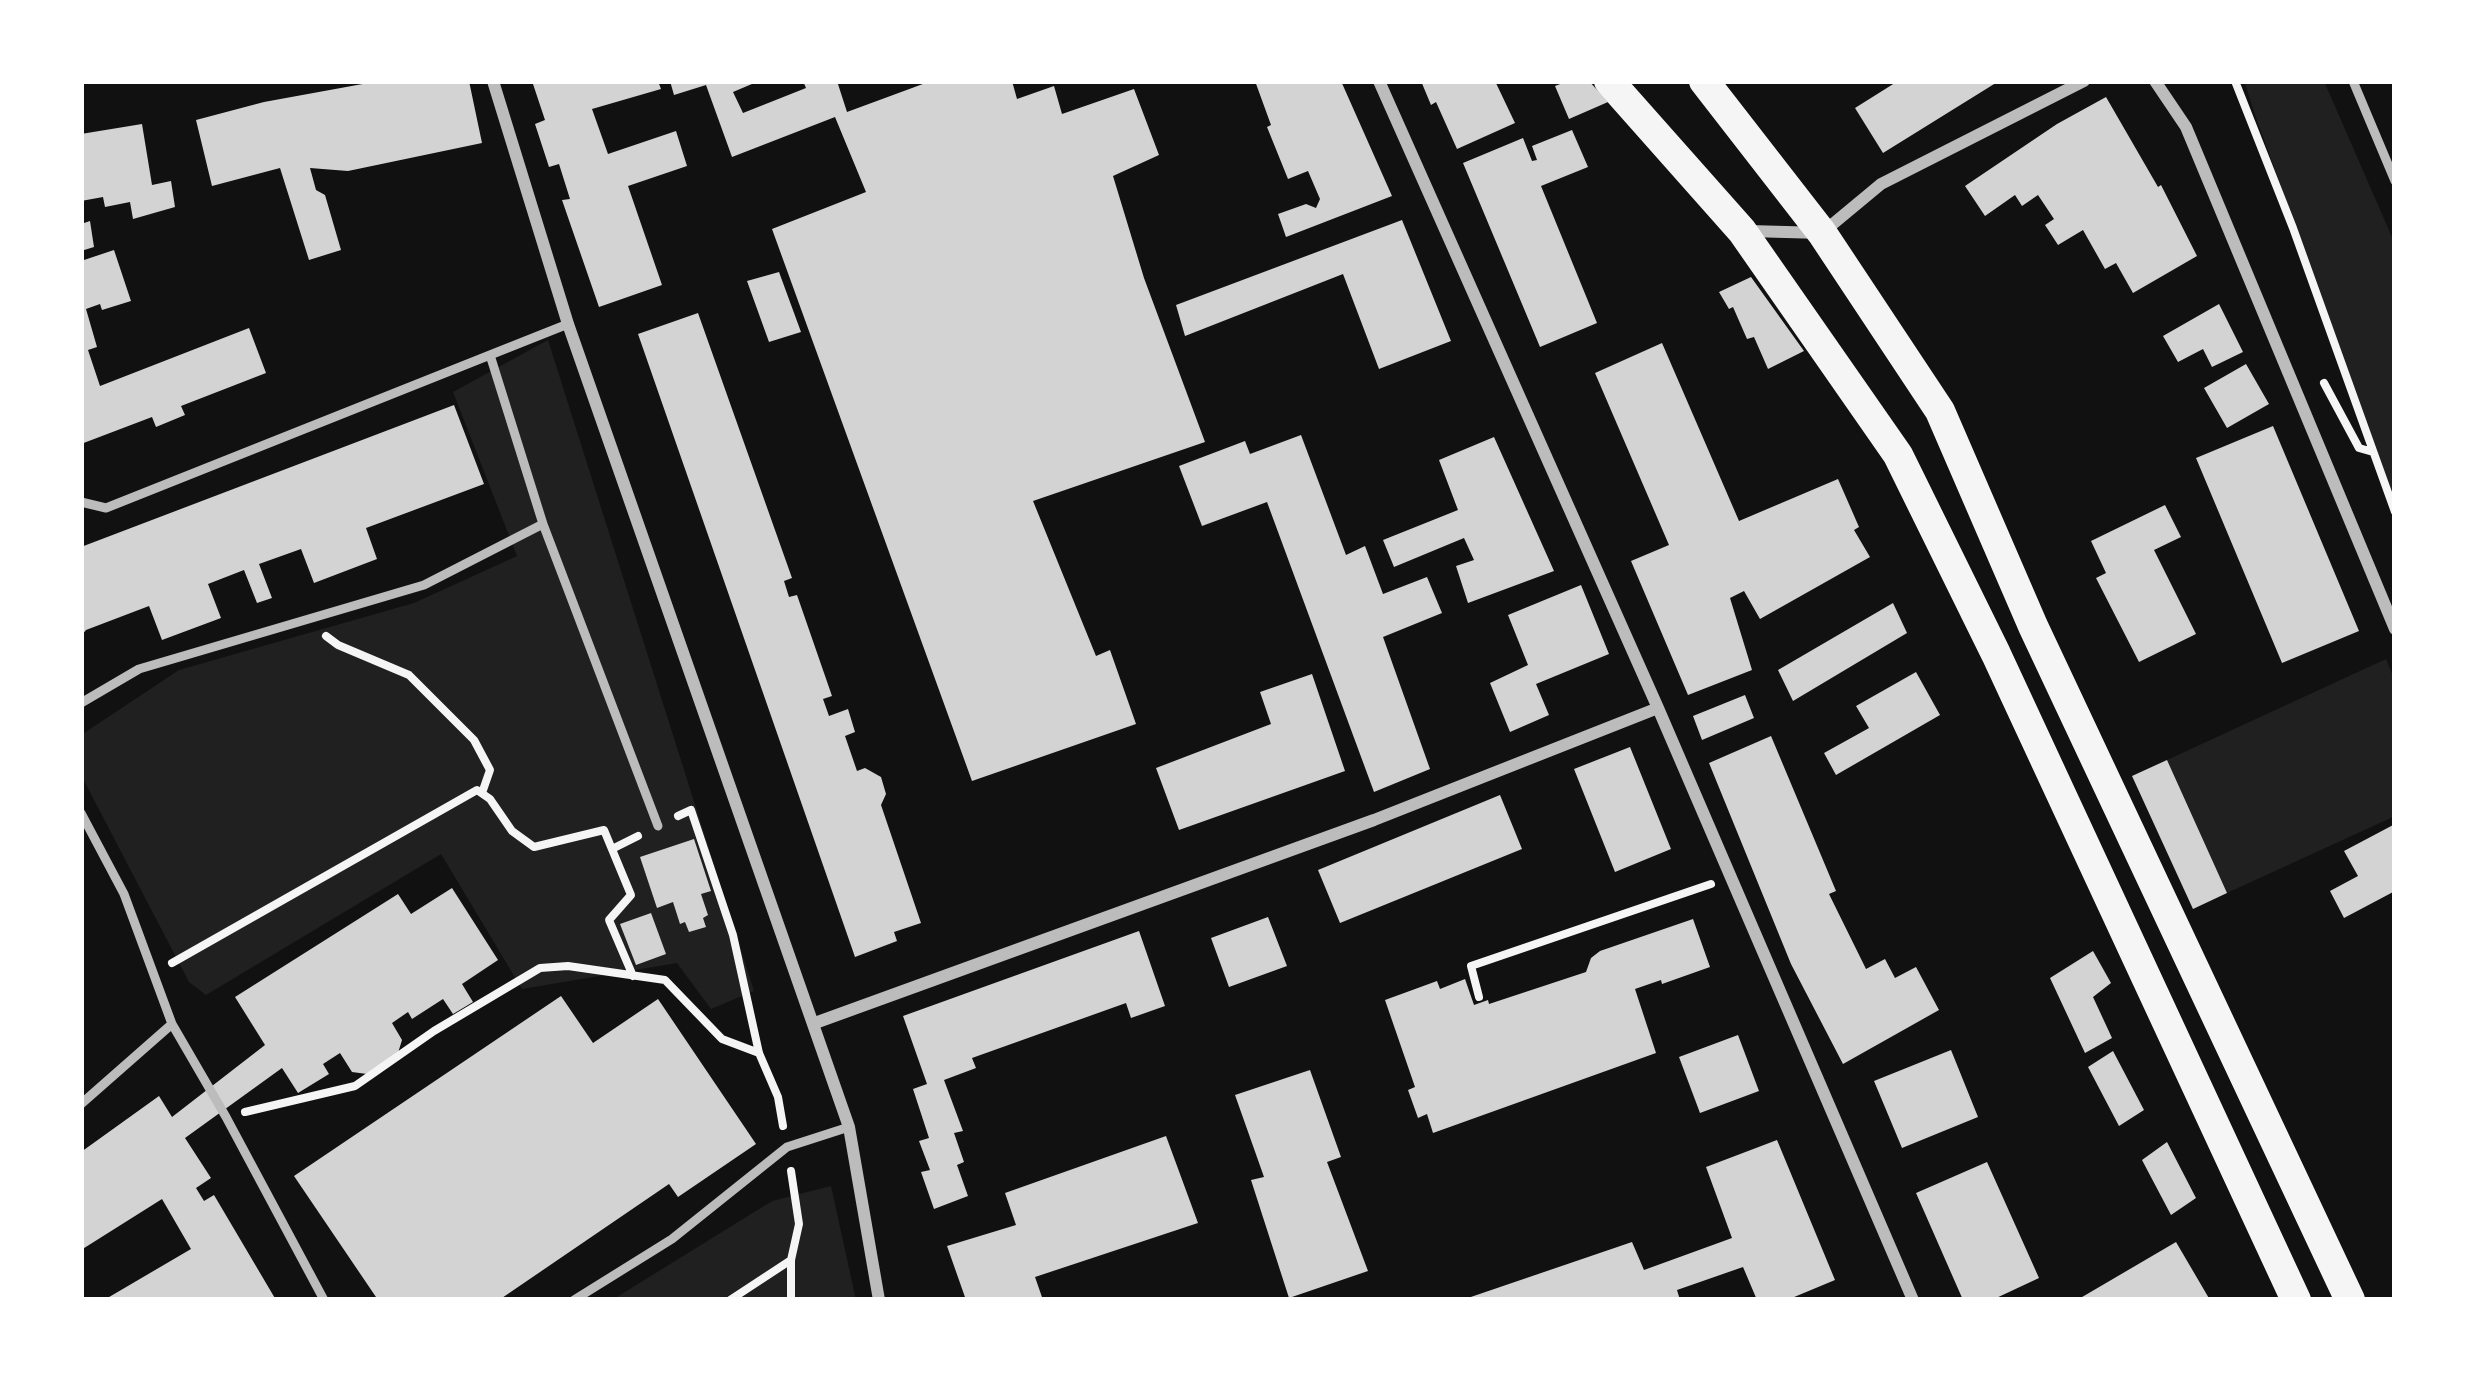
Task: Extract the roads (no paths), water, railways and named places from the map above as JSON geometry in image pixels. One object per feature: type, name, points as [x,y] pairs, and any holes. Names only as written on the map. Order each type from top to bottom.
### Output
[{"type":"main road","points":[[1609,81],[1742,231],[1898,455],[1996,654],[2296,1300]]},
{"type":"main road","points":[[1704,81],[1822,232],[1940,411],[2033,626],[2350,1300]]},
{"type":"street","points":[[493,81],[568,324],[849,1127],[879,1300]]},
{"type":"street","points":[[1379,81],[1658,708],[1913,1300]]},
{"type":"street","points":[[1742,231],[1822,232],[1881,184],[2084,81]]},
{"type":"street","points":[[2155,81],[2186,127],[2395,629]]},
{"type":"street","points":[[815,1023],[1374,820],[1658,708]]},
{"type":"lane","points":[[2353,81],[2395,182]]},
{"type":"lane","points":[[81,502],[106,508],[568,324]]},
{"type":"lane","points":[[490,355],[543,524],[658,826]]},
{"type":"lane","points":[[81,703],[140,669],[424,585],[543,524]]},
{"type":"lane","points":[[81,813],[124,894],[172,1024],[322,1296],[309,1300]]},
{"type":"lane","points":[[81,1104],[172,1024]]},
{"type":"lane","points":[[574,1300],[672,1239],[788,1148],[849,1127]]}]
